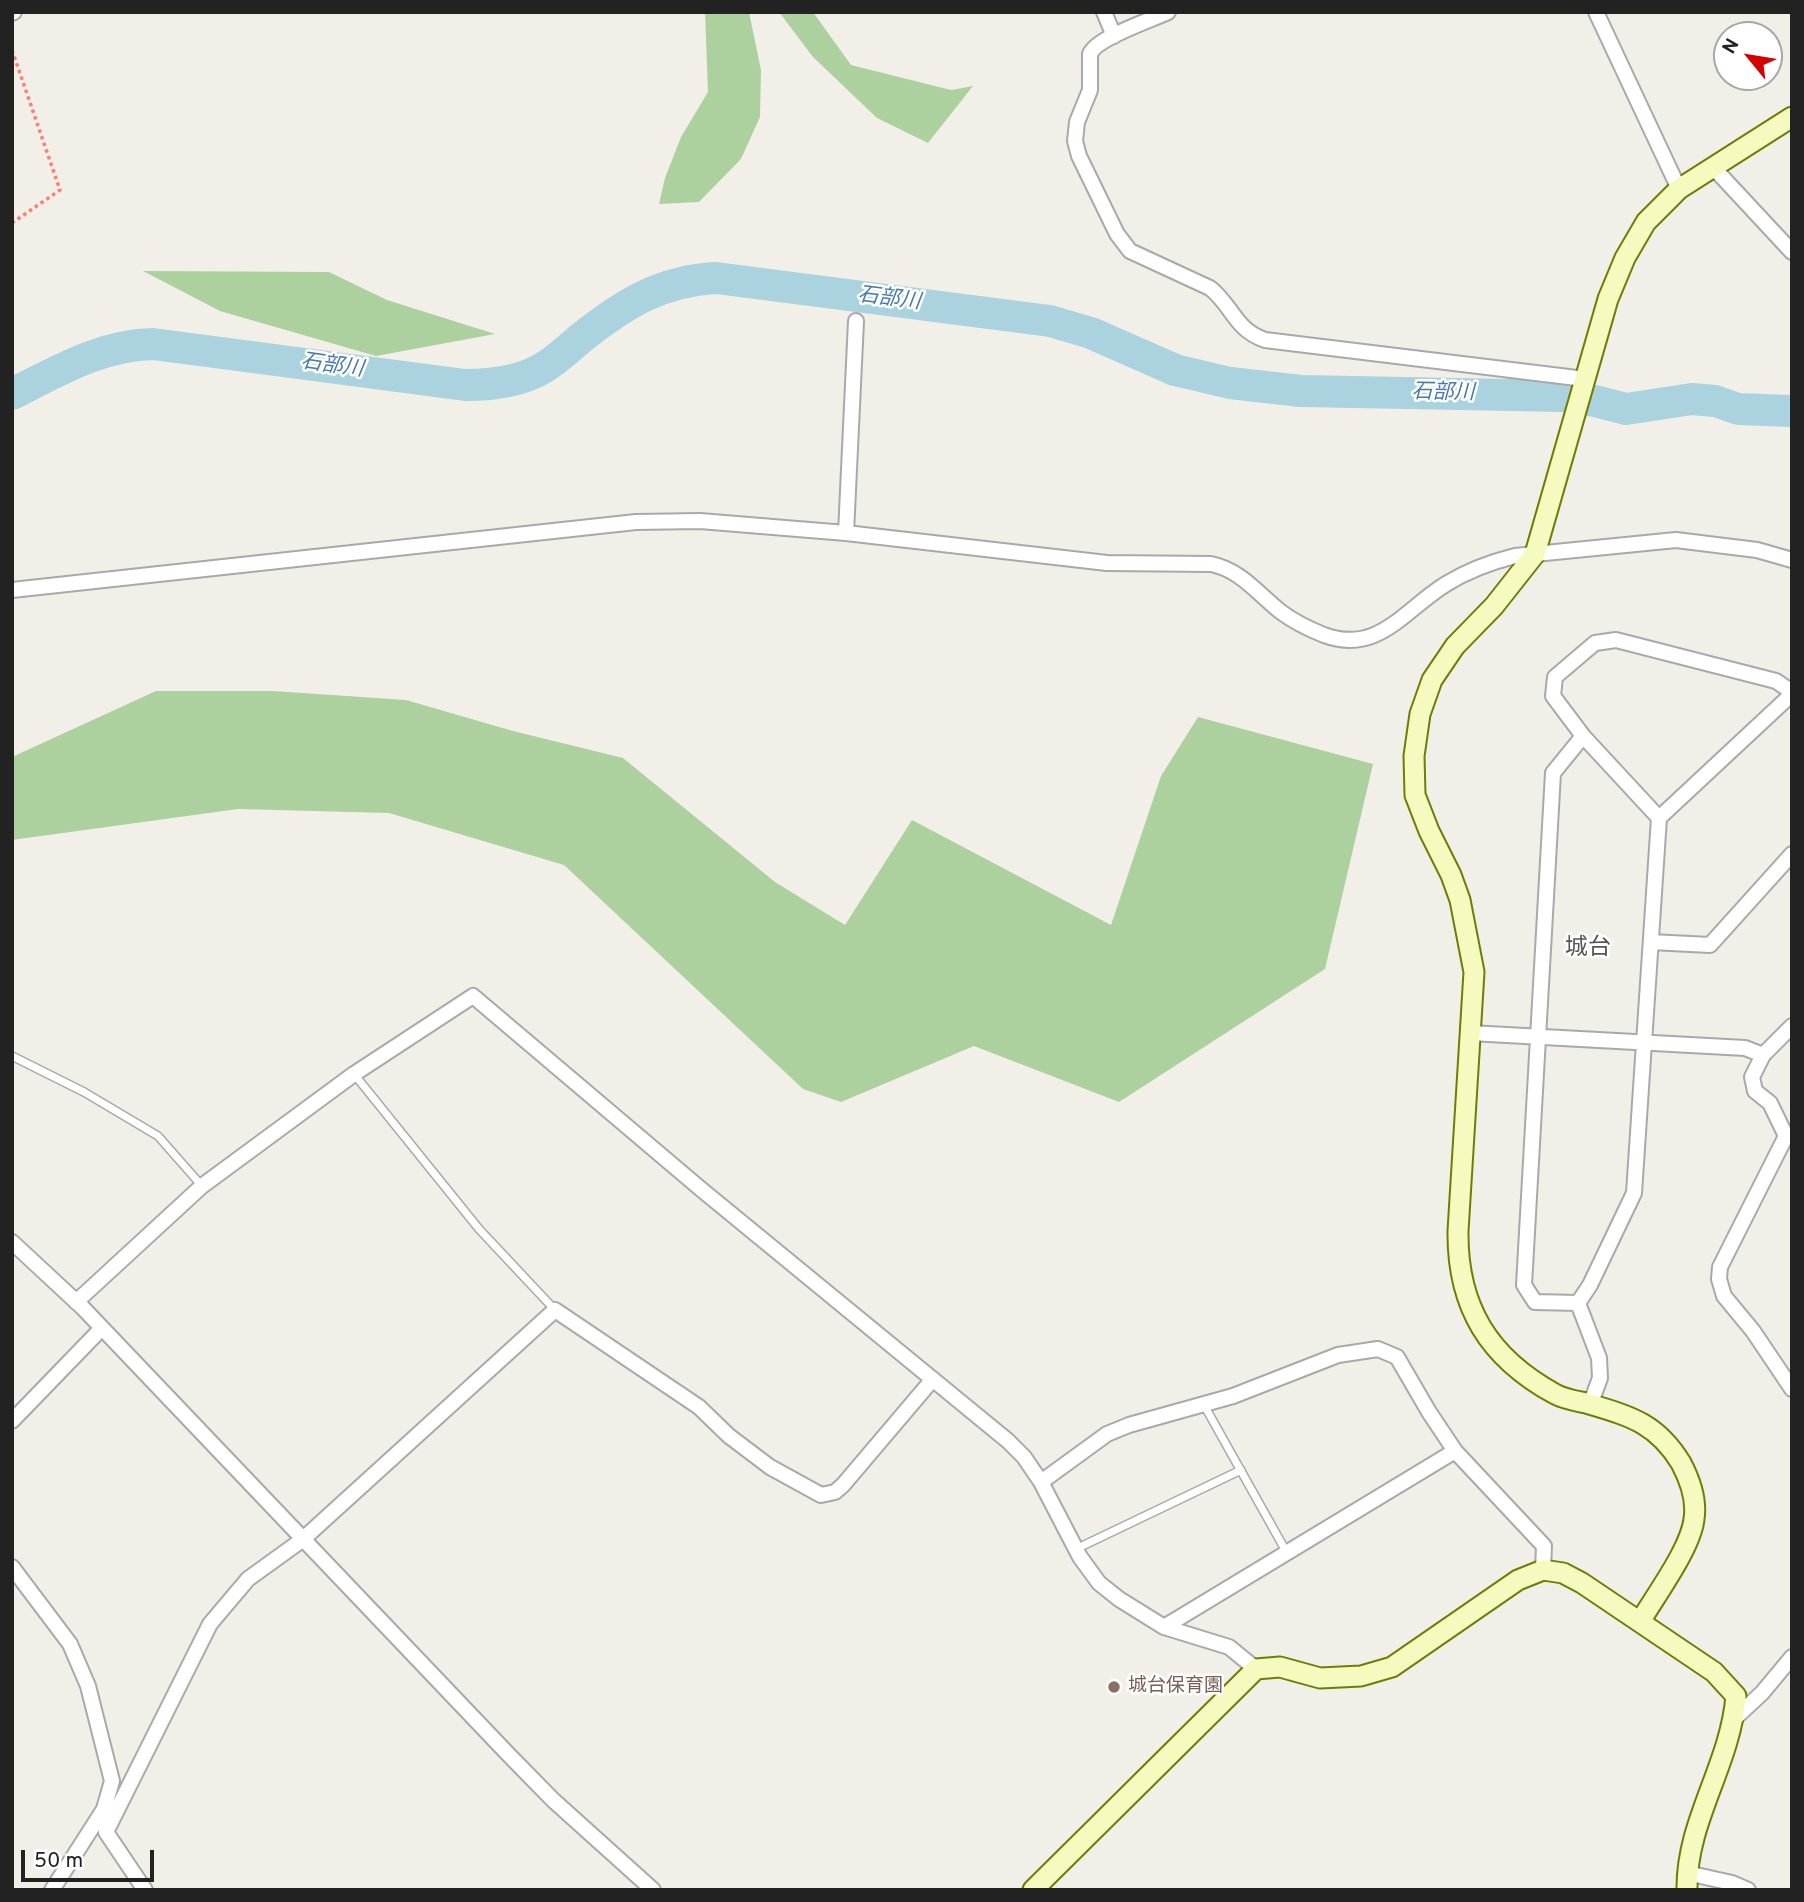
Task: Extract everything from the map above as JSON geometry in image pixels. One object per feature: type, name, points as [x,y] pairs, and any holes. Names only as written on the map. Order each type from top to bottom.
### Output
[{"type":"street","points":[[1104,12],[1114,36]]},
{"type":"street","points":[[1168,12],[1091,49],[1090,90],[1077,122],[1075,141],[1079,156],[1117,234],[1130,251],[1210,288],[1219,295],[1248,333],[1265,340],[1585,379]]},
{"type":"street","points":[[1596,12],[1679,189]]},
{"type":"street","points":[[1640,1622],[1684,1547],[1694,1520],[1694,1495],[1686,1472],[1671,1447],[1651,1427],[1626,1415],[1558,1395],[1503,1357],[1482,1331],[1466,1296],[1458,1261],[1474,972],[1460,900],[1415,795],[1414,756],[1420,714],[1432,680],[1455,646],[1494,606],[1535,554],[1608,299],[1625,258],[1646,222],[1679,189],[1792,117]]},
{"type":"street","points":[[1712,166],[1792,251]]},
{"type":"street","points":[[846,533],[856,321]]},
{"type":"street","points":[[12,590],[636,522],[700,521],[846,533],[1107,563],[1224,566],[1237,573],[1282,613],[1324,635],[1354,641],[1367,639],[1381,632],[1446,584],[1468,572],[1492,562],[1535,554],[1676,540],[1757,550],[1792,560]]},
{"type":"street","points":[[1578,1303],[1590,1285],[1634,1193],[1659,818],[1792,693],[1776,681],[1629,643],[1616,640],[1595,643],[1555,677],[1553,696],[1583,736],[1659,818]]},
{"type":"street","points":[[1578,1303],[1535,1302],[1524,1284],[1553,773],[1583,736]]},
{"type":"street","points":[[1651,942],[1710,945],[1792,854]]},
{"type":"street","points":[[76,1301],[202,1186],[355,1074],[473,996],[702,1190],[1008,1441],[1024,1457],[1041,1482],[1088,1570],[1099,1583],[1164,1628],[1229,1647],[1256,1669]]},
{"type":"street","points":[[1792,1026],[1763,1055],[1752,1077],[1755,1091],[1770,1103],[1786,1136],[1720,1267],[1719,1279],[1724,1296],[1753,1331],[1792,1389]]},
{"type":"street","points":[[1471,1033],[1745,1048],[1763,1055]]},
{"type":"street","points":[[12,1242],[76,1301],[553,1800],[653,1890]]},
{"type":"street","points":[[1578,1303],[1599,1358],[1600,1378],[1590,1405]]},
{"type":"street","points":[[106,1832],[210,1624],[248,1578],[302,1540],[555,1310],[699,1407],[729,1436],[770,1467],[821,1495],[835,1492],[843,1485],[933,1379]]},
{"type":"street","points":[[12,1421],[102,1328]]},
{"type":"street","points":[[1041,1482],[1107,1434],[1129,1425],[1233,1396],[1338,1355],[1378,1349],[1397,1357],[1455,1451],[1544,1546],[1543,1570]]},
{"type":"street","points":[[1164,1628],[1455,1451]]},
{"type":"street","points":[[12,1567],[70,1644],[88,1686],[112,1781],[104,1809],[52,1890]]},
{"type":"street","points":[[1033,1890],[1256,1669],[1280,1667],[1320,1678],[1361,1676],[1392,1667],[1518,1580],[1543,1570],[1563,1573],[1582,1583],[1714,1672],[1736,1696],[1734,1719],[1726,1749],[1693,1837],[1687,1881],[1732,1883],[1748,1890]]},
{"type":"street","points":[[1734,1719],[1762,1693],[1792,1657]]},
{"type":"street","points":[[104,1809],[106,1832],[145,1890]]},
{"type":"lane","points":[[12,1056],[84,1091],[158,1136],[202,1186]]},
{"type":"lane","points":[[355,1074],[480,1229],[555,1310]]},
{"type":"lane","points":[[1204,1404],[1287,1553]]},
{"type":"lane","points":[[1076,1549],[1241,1470]]},
{"type":"path","points":[[12,50],[60,190],[12,223]]},
{"type":"green space","points":[[705,12],[749,12],[761,70],[760,117],[741,159],[699,202],[659,204],[665,178],[681,137],[708,92]]},
{"type":"green space","points":[[779,12],[813,12],[851,65],[951,90],[973,86],[928,143],[877,118],[813,57]]},
{"type":"green space","points":[[143,271],[329,272],[387,300],[495,334],[376,356],[220,311]]},
{"type":"green space","points":[[156,691],[273,691],[406,700],[513,731],[623,758],[775,882],[845,925],[912,820],[1111,925],[1161,776],[1198,717],[1373,764],[1325,969],[1119,1102],[974,1046],[841,1102],[803,1089],[564,865],[389,813],[238,809],[12,840],[12,757]]},
{"type":"waterway","name":"石部川","points":[[12,394],[98,354],[134,345],[153,344],[465,385],[506,382],[525,377],[548,365],[597,326],[644,296],[677,284],[716,278],[1050,321],[1091,333],[1175,370],[1230,383],[1301,391],[1563,396],[1626,409],[1692,399],[1715,401],[1738,409],[1792,411]]},
{"type":"place","name":"城台保育園","points":[[1114,1687]]},
{"type":"district","name":"城台","points":[[1588,949]]}]
